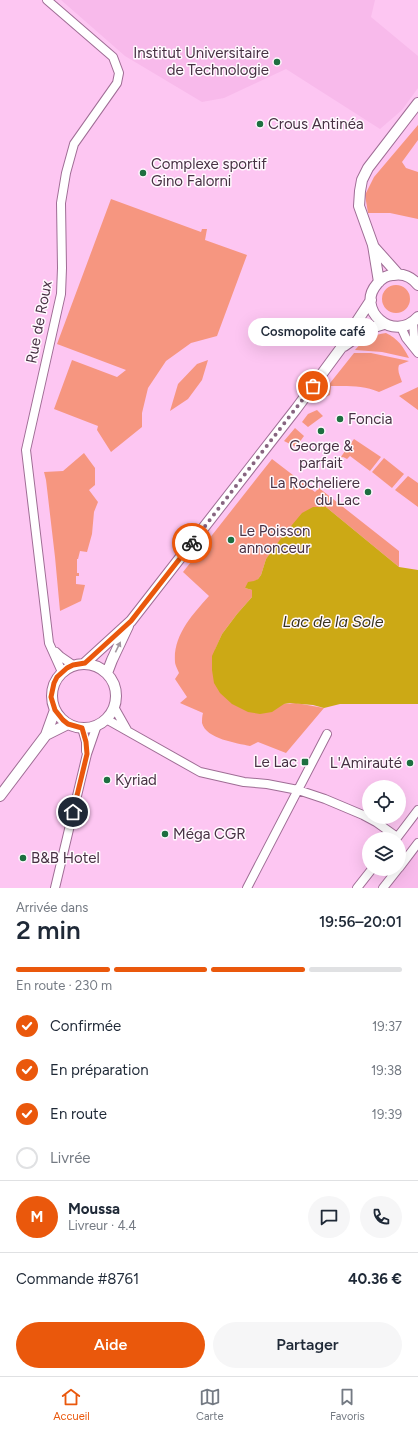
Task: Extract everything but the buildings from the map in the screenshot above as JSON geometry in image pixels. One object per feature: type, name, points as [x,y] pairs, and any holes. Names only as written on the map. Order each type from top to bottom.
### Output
[{"type":"street","name":"Rue de Roux","points":[[47,0],[113,57],[118,73],[117,84],[74,144],[66,173],[61,203],[61,294],[26,450],[50,643],[62,672]]},
{"type":"street","points":[[379,282],[373,245],[359,206],[362,180],[368,168],[418,103]]},
{"type":"street","points":[[373,245],[400,275],[411,278],[418,285]]},
{"type":"street","points":[[85,663],[131,621],[296,409],[341,348],[371,300],[374,289],[379,282],[389,276],[418,271]]},
{"type":"street","points":[[371,300],[374,313],[384,324],[391,327],[401,327],[416,320]]},
{"type":"street","points":[[416,320],[414,337],[418,353]]},
{"type":"street","points":[[341,348],[368,329],[384,324]]},
{"type":"street","points":[[401,327],[406,338],[418,353]]},
{"type":"street","points":[[107,673],[131,621]]},
{"type":"street","points":[[50,643],[60,656],[73,665]]},
{"type":"street","points":[[55,888],[87,754],[101,722],[114,707],[116,698],[112,680],[107,673],[100,668],[85,663],[73,665],[62,672],[54,683],[51,697],[55,710],[68,724],[82,728],[101,722],[128,731],[200,772],[244,782],[267,784],[298,790],[350,808],[376,822],[388,832]]},
{"type":"street","points":[[114,707],[128,731]]},
{"type":"street","points":[[0,796],[46,736],[55,710]]},
{"type":"street","points":[[46,736],[68,724]]},
{"type":"street","points":[[82,728],[86,742],[87,754]]},
{"type":"street","points":[[247,888],[327,734]]},
{"type":"street","points":[[401,832],[418,810]]},
{"type":"street","points":[[406,858],[418,843]]},
{"type":"street","points":[[357,888],[366,876]]},
{"type":"street","points":[[383,888],[392,876]]},
{"type":"shaded area","name":"Institut Universitaire de Technologie","points":[[61,0],[375,0],[371,17],[418,56],[418,88],[402,110],[380,129],[286,69],[224,98],[202,102],[125,56]]},
{"type":"shaded area","points":[[418,125],[418,140],[402,162],[406,168],[418,172],[418,219],[390,213],[368,213],[365,195],[374,177]]},
{"type":"shaded area","points":[[111,199],[201,232],[202,229],[207,229],[205,240],[247,255],[217,336],[191,343],[166,361],[148,388],[142,413],[142,427],[111,452],[97,430],[98,426],[54,409],[72,360],[117,377],[126,370],[57,344]]},
{"type":"shaded area","points":[[396,285],[406,289],[410,299],[406,309],[396,313],[386,309],[382,299],[386,289]]},
{"type":"shaded area","points":[[386,333],[400,343],[409,358],[382,352],[355,350],[369,338]]},
{"type":"shaded area","points":[[354,353],[371,353],[409,361],[399,365],[398,367],[402,382],[379,392],[361,387],[331,386],[330,395],[315,402]]},
{"type":"shaded area","points":[[208,360],[202,380],[188,399],[170,411],[178,384],[197,364]]},
{"type":"shaded area","points":[[418,387],[418,410],[399,396]]},
{"type":"shaded area","points":[[317,410],[323,416],[308,427],[302,422],[308,414]]},
{"type":"shaded area","points":[[295,428],[304,436],[296,447],[284,441]]},
{"type":"shaded area","points":[[354,439],[381,457],[370,471],[350,456],[347,459],[343,457],[340,458]]},
{"type":"shaded area","points":[[84,453],[95,468],[95,485],[89,490],[98,502],[94,512],[92,534],[87,552],[80,551],[77,559],[77,573],[79,573],[79,576],[76,576],[76,584],[85,585],[81,601],[60,611],[55,557],[44,472],[63,471]]},
{"type":"shaded area","points":[[384,458],[404,474],[392,488],[372,472]]},
{"type":"shaded area","points":[[272,459],[315,492],[319,488],[399,551],[399,567],[326,507],[289,529],[266,559],[261,575],[258,579],[245,588],[252,590],[252,597],[222,634],[215,650],[284,704],[296,703],[324,708],[286,753],[258,742],[250,746],[230,742],[209,733],[202,723],[203,713],[180,703],[187,697],[175,679],[179,673],[175,663],[177,643],[185,626],[209,596],[183,572]]},
{"type":"shaded area","points":[[408,476],[418,483],[418,507],[395,490]]},
{"type":"shaded area","points":[[418,850],[418,888],[388,888],[397,876],[406,876],[406,865]]},
{"type":"water","name":"Lac de la Sole","points":[[313,507],[326,507],[399,567],[418,570],[418,704],[340,704],[324,708],[313,705],[290,703],[284,704],[272,712],[260,714],[248,712],[232,704],[220,693],[214,683],[212,656],[222,634],[252,597],[252,590],[245,588],[248,582],[258,579],[261,575],[266,559],[282,537],[302,513]]},
{"type":"way so far","points":[[192,543],[313,386]]},
{"type":"place","name":"Institut Universitaire de Technologie","points":[[277,62]]},
{"type":"place","name":"Crous Antinéa","points":[[260,124]]},
{"type":"place","name":"Complexe sportif Gino Falorni","points":[[143,173]]},
{"type":"place","name":"Cosmopolite café","points":[[313,386]]},
{"type":"place","name":"Foncia","points":[[340,419]]},
{"type":"place","name":"George & parfait","points":[[321,431]]},
{"type":"place","name":"La Rocheliere du Lac","points":[[368,492]]},
{"type":"place","name":"Le Poisson annonceur","points":[[231,540]]},
{"type":"place","name":"Le Lac","points":[[305,762]]},
{"type":"place","name":"L'Amirauté","points":[[410,763]]},
{"type":"place","name":"Kyriad","points":[[107,780]]},
{"type":"place","name":"Méga CGR","points":[[165,834]]},
{"type":"place","name":"B&B Hotel","points":[[23,858]]},
{"type":"route","points":[[73,812],[87,754],[86,742],[82,728],[68,724],[58,715],[55,710],[51,697],[54,683],[57,677],[67,668],[73,665],[85,663],[131,621],[192,543]]}]
